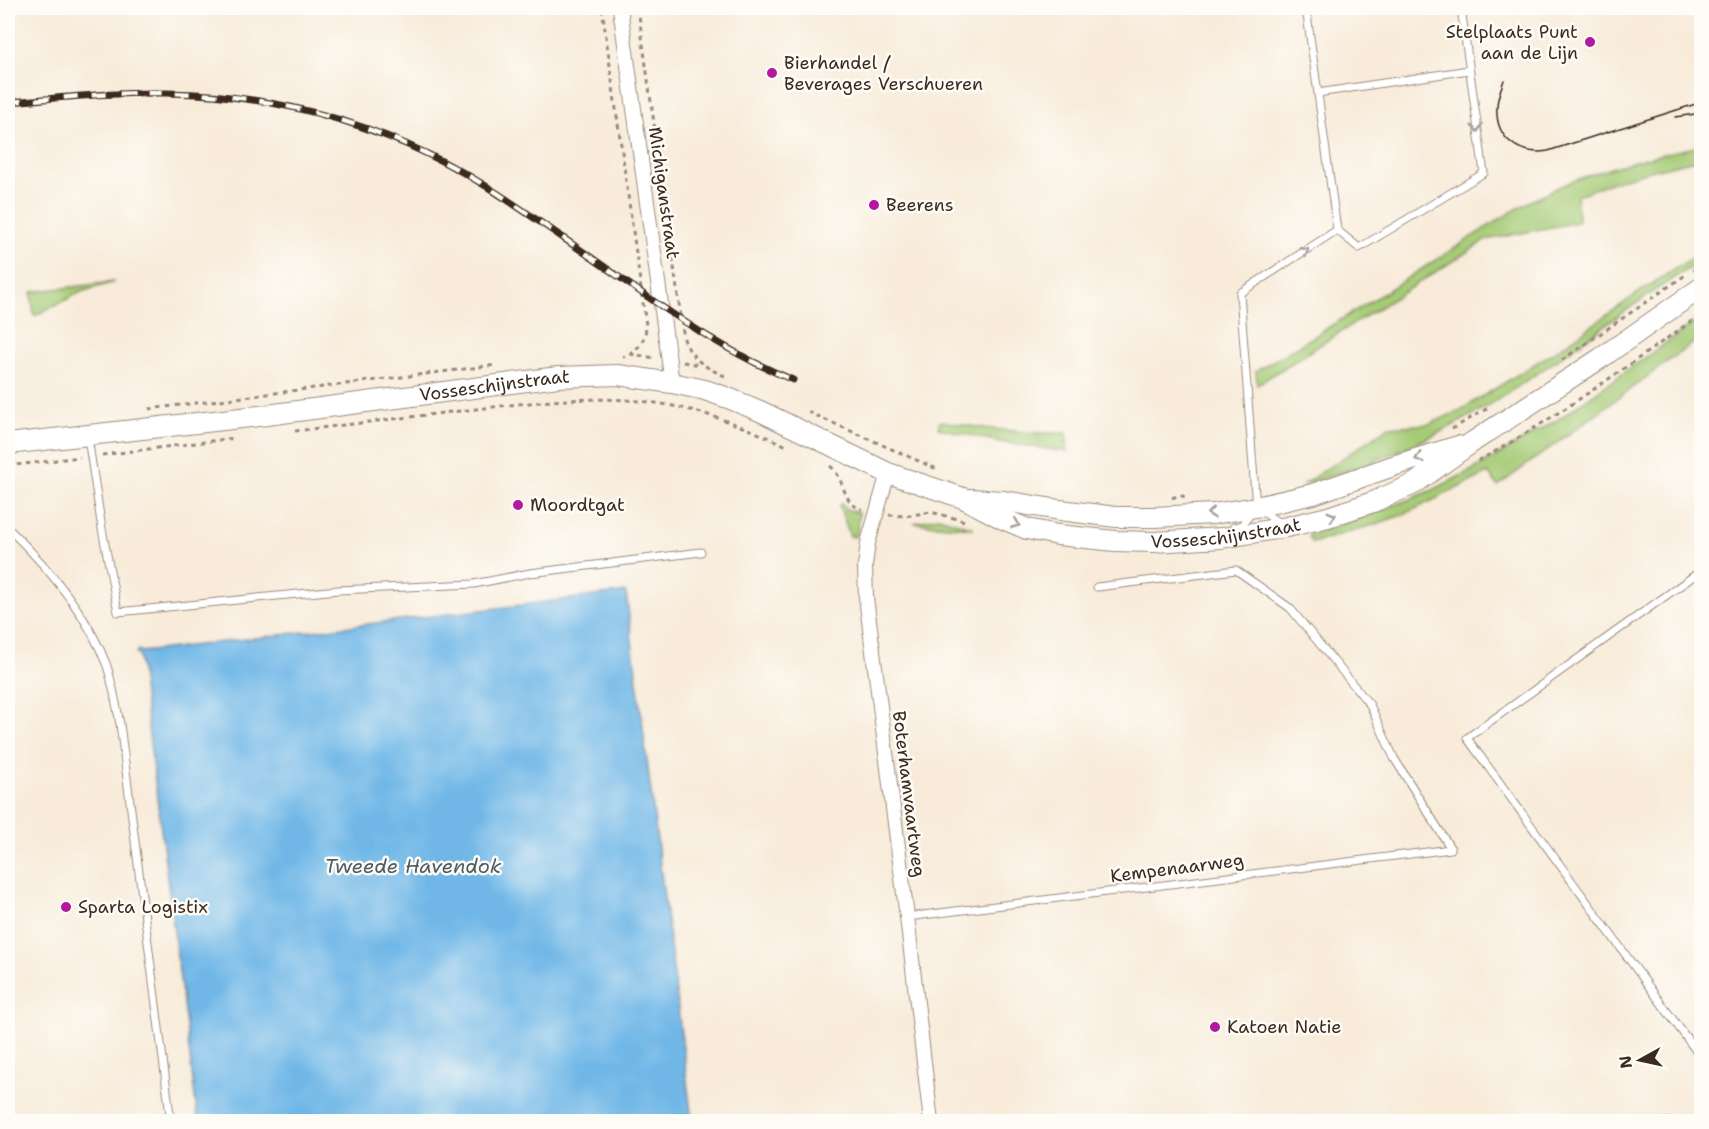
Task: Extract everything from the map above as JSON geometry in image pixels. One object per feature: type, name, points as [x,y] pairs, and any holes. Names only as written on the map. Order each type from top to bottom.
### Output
[{"type":"street","name":"Michiganstraat","points":[[620,8],[672,383]]},
{"type":"street","name":"Vosseschijnstraat","points":[[8,444],[259,416],[558,377],[618,375],[672,383],[713,393],[760,411],[888,473],[963,498],[1000,518],[1027,529],[1087,538],[1153,542],[1222,538],[1287,527],[1350,510],[1414,484],[1474,441],[1582,371],[1701,287]]},
{"type":"street","name":"Vosseschijnstraat","points":[[963,498],[1013,502],[1116,517],[1195,515],[1295,499],[1474,441]]},
{"type":"street","name":"Boterhamvaartweg","points":[[888,473],[868,543],[865,566],[866,597],[931,1122]]},
{"type":"lane","points":[[1306,8],[1337,230],[1359,248],[1484,173],[1461,8]]},
{"type":"lane","points":[[1318,93],[1469,70]]},
{"type":"lane","points":[[1229,527],[1241,526],[1256,507],[1240,293],[1337,230]]},
{"type":"lane","points":[[88,435],[102,530],[118,612],[338,590],[474,584],[530,573],[702,552]]},
{"type":"lane","points":[[1256,507],[1287,527]]},
{"type":"lane","points":[[8,528],[52,575],[84,622],[106,664],[113,686],[120,724],[171,1122]]},
{"type":"lane","points":[[1153,542],[1174,533]]},
{"type":"lane","name":"Kempenaarweg","points":[[907,916],[1451,849],[1394,758],[1370,705],[1290,608],[1236,570],[1097,586]]},
{"type":"lane","points":[[1701,570],[1467,738],[1701,1059]]},
{"type":"lane","points":[[1664,1122],[1671,1122]]},
{"type":"path","points":[[602,8],[646,325],[646,334],[640,345],[630,354],[615,358]]},
{"type":"path","points":[[638,8],[684,339],[688,351],[702,365],[724,376]]},
{"type":"path","points":[[1559,362],[1701,265]]},
{"type":"path","points":[[150,408],[496,365]]},
{"type":"path","points":[[798,408],[948,472]]},
{"type":"path","points":[[1450,430],[1490,408]]},
{"type":"path","points":[[1170,503],[1174,497],[1180,495],[1187,498]]},
{"type":"green space","points":[[1701,146],[1701,159],[1638,174],[1577,196],[1578,222],[1486,240],[1257,385],[1256,371],[1529,202],[1561,186],[1613,167]]},
{"type":"green space","points":[[1701,252],[1701,261],[1486,407],[1396,452],[1302,485],[1389,427],[1430,424],[1459,411],[1554,352]]},
{"type":"green space","points":[[114,282],[81,292],[34,316],[31,292]]},
{"type":"green space","points":[[1701,318],[1701,337],[1498,486],[1488,473],[1405,514],[1312,543],[1308,535],[1362,518],[1433,490],[1476,468],[1557,420]]},
{"type":"green space","points":[[940,421],[1003,430],[1067,433],[1067,452],[1000,442],[938,428]]},
{"type":"green space","points":[[842,504],[846,509],[859,513],[855,537],[850,536],[839,505]]},
{"type":"green space","points":[[942,518],[974,528],[914,523]]},
{"type":"water","name":"Tweede Havendok","points":[[626,592],[692,1121],[198,1121],[139,656],[136,653],[138,650],[142,652]]},
{"type":"tram line","points":[[1504,80],[1497,103],[1500,128],[1511,142],[1528,151],[1548,151],[1702,102]]},
{"type":"tram line","points":[[1675,117],[1702,113]]},
{"type":"railway","points":[[8,102],[126,93],[211,95],[256,100],[300,109],[386,136],[467,175],[506,199],[688,324],[749,360],[793,380]]},
{"type":"place","name":"Stelplaats Punt aan de Lijn","points":[[1590,42]]},
{"type":"place","name":"Bierhandel / Beverages Verschueren","points":[[772,73]]},
{"type":"place","name":"Beerens","points":[[874,205]]},
{"type":"place","name":"Moordtgat","points":[[518,505]]},
{"type":"place","name":"Sparta Logistix","points":[[66,907]]},
{"type":"place","name":"Katoen Natie","points":[[1215,1027]]}]
